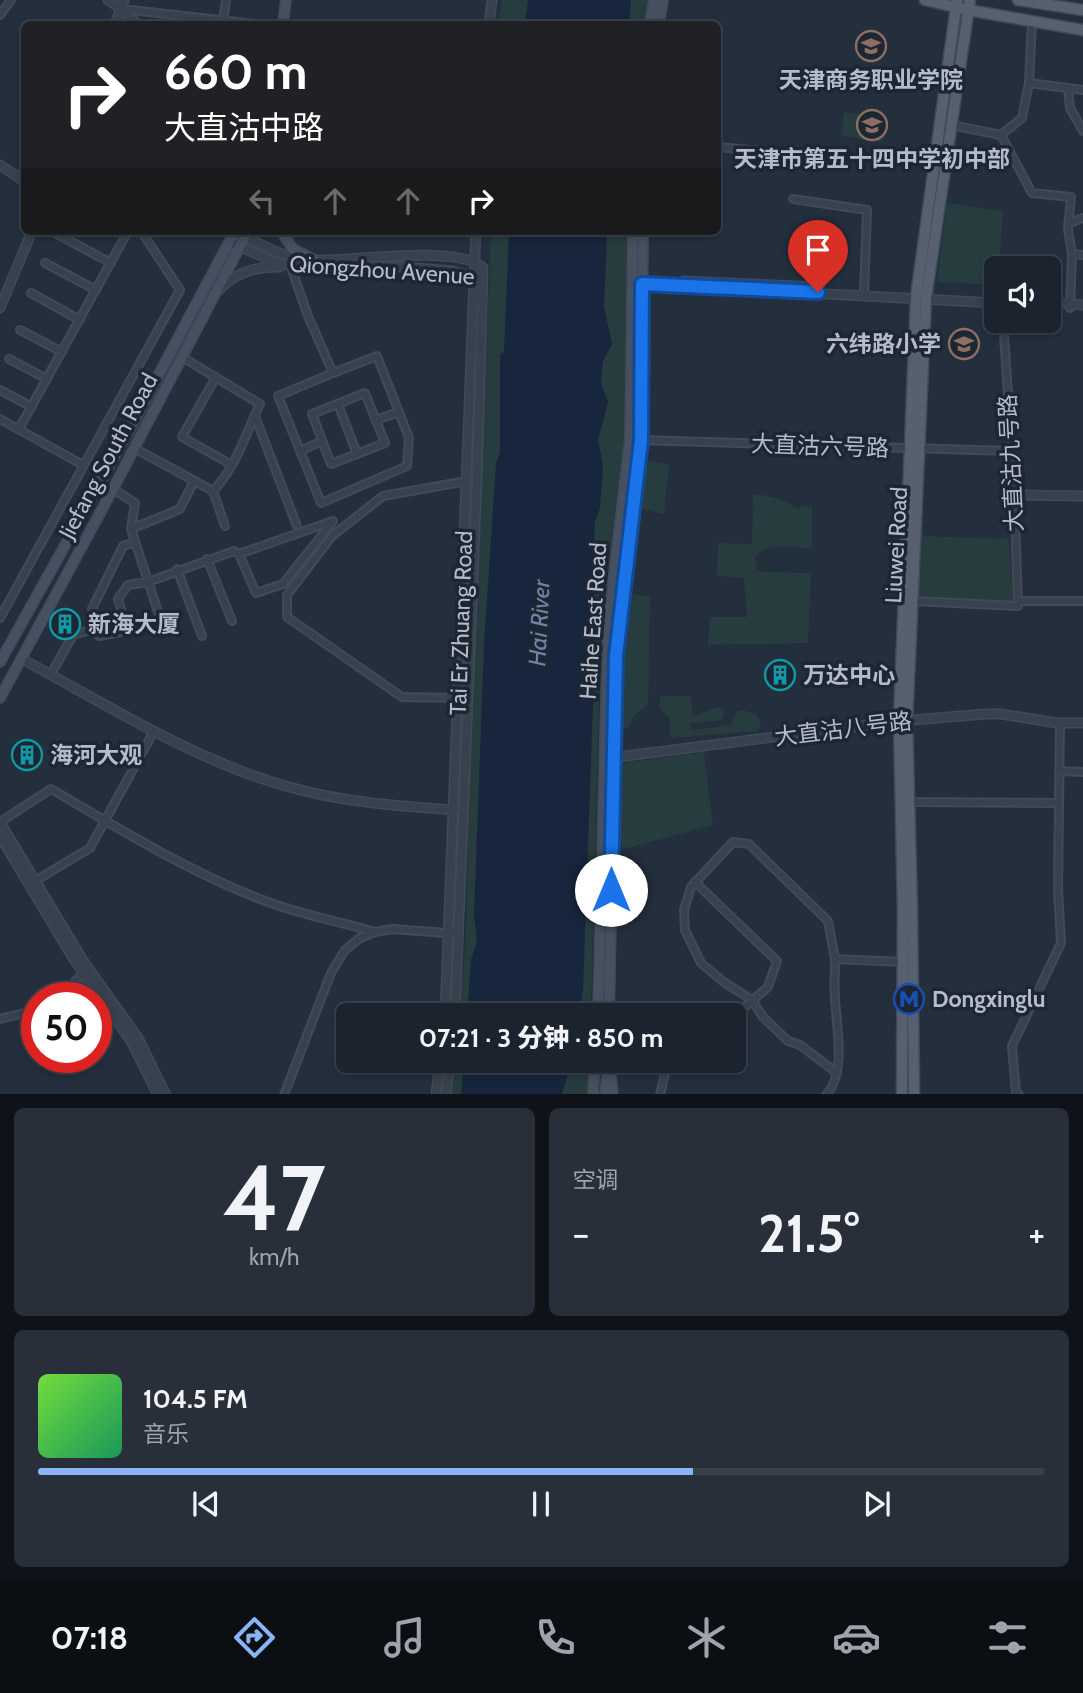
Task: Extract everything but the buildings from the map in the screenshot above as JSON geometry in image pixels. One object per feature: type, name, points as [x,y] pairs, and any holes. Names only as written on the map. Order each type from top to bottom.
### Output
[{"type":"main road","points":[[282,21],[286,0]]},
{"type":"main road","points":[[650,21],[654,0]]},
{"type":"main road","points":[[660,21],[663,0]]},
{"type":"main road","points":[[925,0],[969,5],[1032,22],[1083,30]]},
{"type":"main road","points":[[1018,0],[1083,9]]},
{"type":"main road","name":"Liuwei Road","points":[[902,1094],[903,721],[921,296],[957,4]]},
{"type":"main road","name":"Liuwei Road","points":[[921,296],[969,5]]},
{"type":"main road","name":"Jiefang South Road","points":[[0,662],[234,235]]},
{"type":"main road","name":"Jiefang South Road","points":[[0,698],[246,235]]},
{"type":"main road","points":[[284,235],[293,249],[315,260]]},
{"type":"main road","name":"Haihe East Road","points":[[598,1003],[608,758],[618,630],[641,440],[633,235]]},
{"type":"main road","name":"Haihe East Road","points":[[609,1003],[608,625],[630,439],[637,281],[643,235]]},
{"type":"main road","name":"Liuwei Road","points":[[914,1094],[909,802],[903,721],[912,601],[915,449]]},
{"type":"main road","points":[[593,1094],[594,1073]]},
{"type":"main road","points":[[605,1094],[608,1073]]},
{"type":"main road","points":[[610,1073],[613,1094]]},
{"type":"street","points":[[0,15],[10,0]]},
{"type":"street","points":[[108,0],[223,21],[226,0]]},
{"type":"street","points":[[489,21],[492,0]]},
{"type":"street","points":[[116,21],[123,4]]},
{"type":"street","points":[[123,4],[135,21]]},
{"type":"street","points":[[1001,135],[1022,118],[1029,83],[1032,22]]},
{"type":"street","points":[[1029,83],[1083,90]]},
{"type":"street","points":[[1068,88],[1070,108],[1083,131]]},
{"type":"street","points":[[951,125],[1001,135]]},
{"type":"street","points":[[1001,135],[1032,193],[1071,197],[1070,306]]},
{"type":"street","points":[[721,147],[772,152]]},
{"type":"street","points":[[0,165],[21,179]]},
{"type":"street","points":[[793,199],[867,210],[864,292]]},
{"type":"street","points":[[1069,223],[1083,218]]},
{"type":"street","points":[[0,308],[30,235]]},
{"type":"street","points":[[59,235],[111,263]]},
{"type":"street","points":[[19,429],[111,263],[124,235]]},
{"type":"street","points":[[0,618],[180,290],[144,235]]},
{"type":"street","name":"Qiongzhou Avenue","points":[[230,243],[292,267],[314,269],[393,266],[452,271],[484,280],[483,268],[474,261],[419,255],[315,260],[298,258],[248,235]]},
{"type":"street","name":"Tai Er Zhuang Road","points":[[446,1003],[476,235]]},
{"type":"street","points":[[1072,254],[1083,255]]},
{"type":"street","points":[[45,262],[96,290]]},
{"type":"street","points":[[217,292],[228,281],[247,271],[265,267],[292,267],[333,373]]},
{"type":"street","name":"Tai Er Zhuang Road","points":[[456,1003],[484,280]]},
{"type":"street","points":[[637,281],[984,300]]},
{"type":"street","points":[[31,293],[80,320]]},
{"type":"street","points":[[1061,305],[1083,307]]},
{"type":"street","points":[[20,330],[62,352]]},
{"type":"street","name":"大直沽九号路","points":[[1004,333],[1019,603]]},
{"type":"street","points":[[377,356],[399,412],[409,438],[407,466],[321,503],[278,396],[377,356]]},
{"type":"street","points":[[182,358],[260,404],[224,480],[213,491]]},
{"type":"street","points":[[9,359],[47,379]]},
{"type":"street","points":[[216,377],[182,437],[232,465]]},
{"type":"street","points":[[0,390],[32,407]]},
{"type":"street","points":[[365,393],[385,443],[331,464],[312,414],[338,404],[365,393]]},
{"type":"street","points":[[338,404],[357,454]]},
{"type":"street","points":[[376,420],[399,412]]},
{"type":"street","points":[[254,416],[296,526]]},
{"type":"street","points":[[0,419],[83,465]]},
{"type":"street","name":"大直沽六号路","points":[[630,439],[1011,450]]},
{"type":"street","points":[[300,451],[322,441]]},
{"type":"street","points":[[134,448],[213,491],[225,526]]},
{"type":"street","points":[[131,529],[180,509],[194,481]]},
{"type":"street","points":[[458,698],[402,697],[287,617],[288,595],[332,536],[383,496],[467,481]]},
{"type":"street","points":[[113,489],[135,503],[131,529],[163,627]]},
{"type":"street","points":[[1014,495],[1083,496]]},
{"type":"street","points":[[135,542],[123,547],[92,609],[99,636],[127,631],[118,599],[128,585],[148,582],[177,569],[234,551],[239,554],[256,593],[283,584],[332,521],[239,554]]},
{"type":"street","points":[[207,559],[232,621]]},
{"type":"street","points":[[177,569],[202,636]]},
{"type":"street","points":[[912,601],[1083,601]]},
{"type":"street","points":[[51,674],[73,635],[87,631]]},
{"type":"street","points":[[22,659],[155,731],[227,765],[286,786],[378,804],[454,810]]},
{"type":"street","name":"大直沽八号路","points":[[608,758],[903,721],[1001,714],[1060,723],[1083,723]]},
{"type":"street","points":[[1019,1094],[1016,1092],[1012,1046],[1060,943],[1060,723]]},
{"type":"street","points":[[35,881],[90,848],[155,731]]},
{"type":"street","points":[[1059,771],[1083,772]]},
{"type":"street","points":[[166,1094],[138,1038],[84,962],[0,822],[51,789],[202,874],[271,903],[374,932]]},
{"type":"street","points":[[909,802],[1059,803]]},
{"type":"street","points":[[0,836],[83,974],[131,1041],[158,1094]]},
{"type":"street","points":[[826,1094],[834,1087],[836,1073],[839,1038],[834,996],[835,959],[828,921],[749,844],[733,842],[691,887],[684,910],[685,930],[701,963],[752,1000],[763,1017],[788,1041],[800,1045],[836,1073]]},
{"type":"street","points":[[695,883],[777,961],[768,987],[746,1005]]},
{"type":"street","points":[[284,1094],[339,957],[360,937],[393,929],[459,934]]},
{"type":"street","points":[[835,959],[904,962]]},
{"type":"street","points":[[74,982],[83,974]]},
{"type":"street","points":[[0,1019],[21,1014]]},
{"type":"street","points":[[436,1094],[438,1073]]},
{"type":"street","points":[[446,1094],[448,1073]]},
{"type":"street","points":[[660,1094],[665,1073]]},
{"type":"green space","points":[[502,0],[649,0],[646,21],[498,21]]},
{"type":"green space","points":[[844,112],[886,118],[883,142],[841,136]]},
{"type":"green space","points":[[947,203],[1003,211],[1000,256],[984,256],[984,284],[937,282]]},
{"type":"green space","points":[[491,235],[627,235],[624,443],[601,622],[591,1003],[461,1003],[466,932],[470,739]]},
{"type":"green space","points":[[647,461],[669,464],[664,514],[641,509]]},
{"type":"green space","points":[[753,494],[782,500],[796,508],[812,505],[812,548],[773,547],[755,557],[757,569],[763,572],[811,573],[808,643],[708,645],[710,617],[747,617],[744,578],[717,576],[718,543],[752,544]]},
{"type":"green space","points":[[919,536],[1009,539],[1013,602],[917,598]]},
{"type":"green space","points":[[630,594],[650,596],[648,704],[633,717],[629,728],[622,728],[624,651]]},
{"type":"green space","points":[[661,696],[691,696],[693,716],[720,707],[725,711],[722,720],[690,723],[691,730],[731,725],[736,712],[742,710],[756,714],[761,722],[758,731],[672,738],[670,718],[659,708]]},
{"type":"green space","points":[[704,752],[713,825],[620,850],[619,764]]},
{"type":"green space","points":[[454,1073],[589,1073],[588,1094],[451,1094]]},
{"type":"water","points":[[528,0],[631,0],[629,21],[525,21]]},
{"type":"water","name":"Hai River","points":[[509,235],[607,235],[604,307],[612,344],[603,361],[601,383],[608,402],[598,440],[603,466],[600,508],[595,521],[594,543],[597,544],[594,605],[589,623],[595,646],[581,1003],[468,1003],[471,959],[477,942],[474,915],[484,645],[496,464],[500,453],[500,354],[504,352]]},
{"type":"water","points":[[463,1073],[568,1073],[562,1094],[461,1094]]},
{"type":"place","name":"天津商务职业学院","points":[[871,46]]},
{"type":"place","name":"天津市第五十四中学初中部","points":[[872,125]]},
{"type":"place","name":"六纬路小学","points":[[964,344]]},
{"type":"place","name":"新海大厦","points":[[65,624]]},
{"type":"place","name":"万达中心","points":[[780,675]]},
{"type":"place","name":"海河大观","points":[[27,755]]},
{"type":"place","name":"Dongxinglu","points":[[909,999]]},
{"type":"route","points":[[611,890],[616,656],[641,440],[642,284],[818,292]]}]
